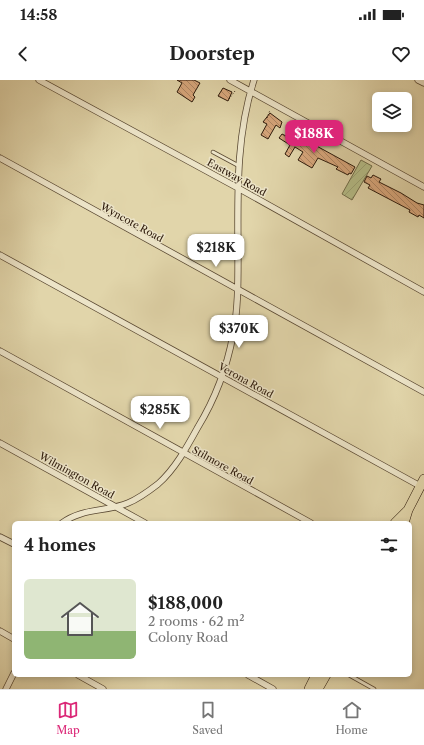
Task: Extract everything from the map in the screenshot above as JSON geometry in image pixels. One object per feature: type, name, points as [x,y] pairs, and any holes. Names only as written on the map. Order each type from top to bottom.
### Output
[{"type":"main road","points":[[405,521],[409,507],[422,482]]},
{"type":"main road","points":[[397,521],[409,507]]},
{"type":"main road","points":[[309,689],[315,677]]},
{"type":"main road","points":[[318,689],[325,677]]},
{"type":"street","name":"Eastway Road","points":[[39,80],[238,188],[424,292]]},
{"type":"street","points":[[230,80],[424,187]]},
{"type":"street","points":[[65,521],[78,513],[128,503],[158,484],[166,476],[183,453],[207,413],[222,377],[233,334],[238,291],[238,188],[242,129],[250,91],[254,80]]},
{"type":"street","points":[[418,80],[424,83]]},
{"type":"street","name":"Wyncote Road","points":[[0,158],[238,291],[424,392]]},
{"type":"street","name":"Verona Road","points":[[0,255],[222,377],[422,482]]},
{"type":"street","name":"Stilmore Road","points":[[0,351],[307,521]]},
{"type":"street","name":"Wilmington Road","points":[[0,443],[141,521]]},
{"type":"street","points":[[0,537],[12,543]]},
{"type":"street","points":[[0,631],[12,638]]},
{"type":"street","points":[[6,689],[12,677]]},
{"type":"street","points":[[82,677],[103,689]]},
{"type":"street","points":[[252,677],[273,689]]},
{"type":"lane","points":[[213,152],[239,166]]},
{"type":"lane","points":[[353,677],[374,689]]},
{"type":"path","points":[[229,99],[235,91]]},
{"type":"path","points":[[267,118],[270,110]]},
{"type":"green space","points":[[361,160],[372,166],[352,200],[342,194]]},
{"type":"building","points":[[177,80],[194,80],[200,83],[193,95],[195,97],[192,102],[177,92],[182,83]]},
{"type":"building","points":[[223,88],[232,92],[228,101],[218,96]]},
{"type":"building","points":[[270,113],[282,122],[280,128],[276,125],[268,139],[261,135],[267,124],[263,122]]},
{"type":"building","points":[[291,132],[355,167],[351,174],[349,173],[348,175],[336,169],[338,167],[318,158],[312,168],[298,160],[303,152],[295,147],[289,157],[285,154],[290,145],[279,138],[282,134],[288,137]]},
{"type":"building","points":[[373,175],[381,179],[379,182],[417,203],[424,205],[424,218],[419,215],[418,217],[409,212],[410,210],[368,188],[370,185],[364,182],[367,176],[371,178]]}]
